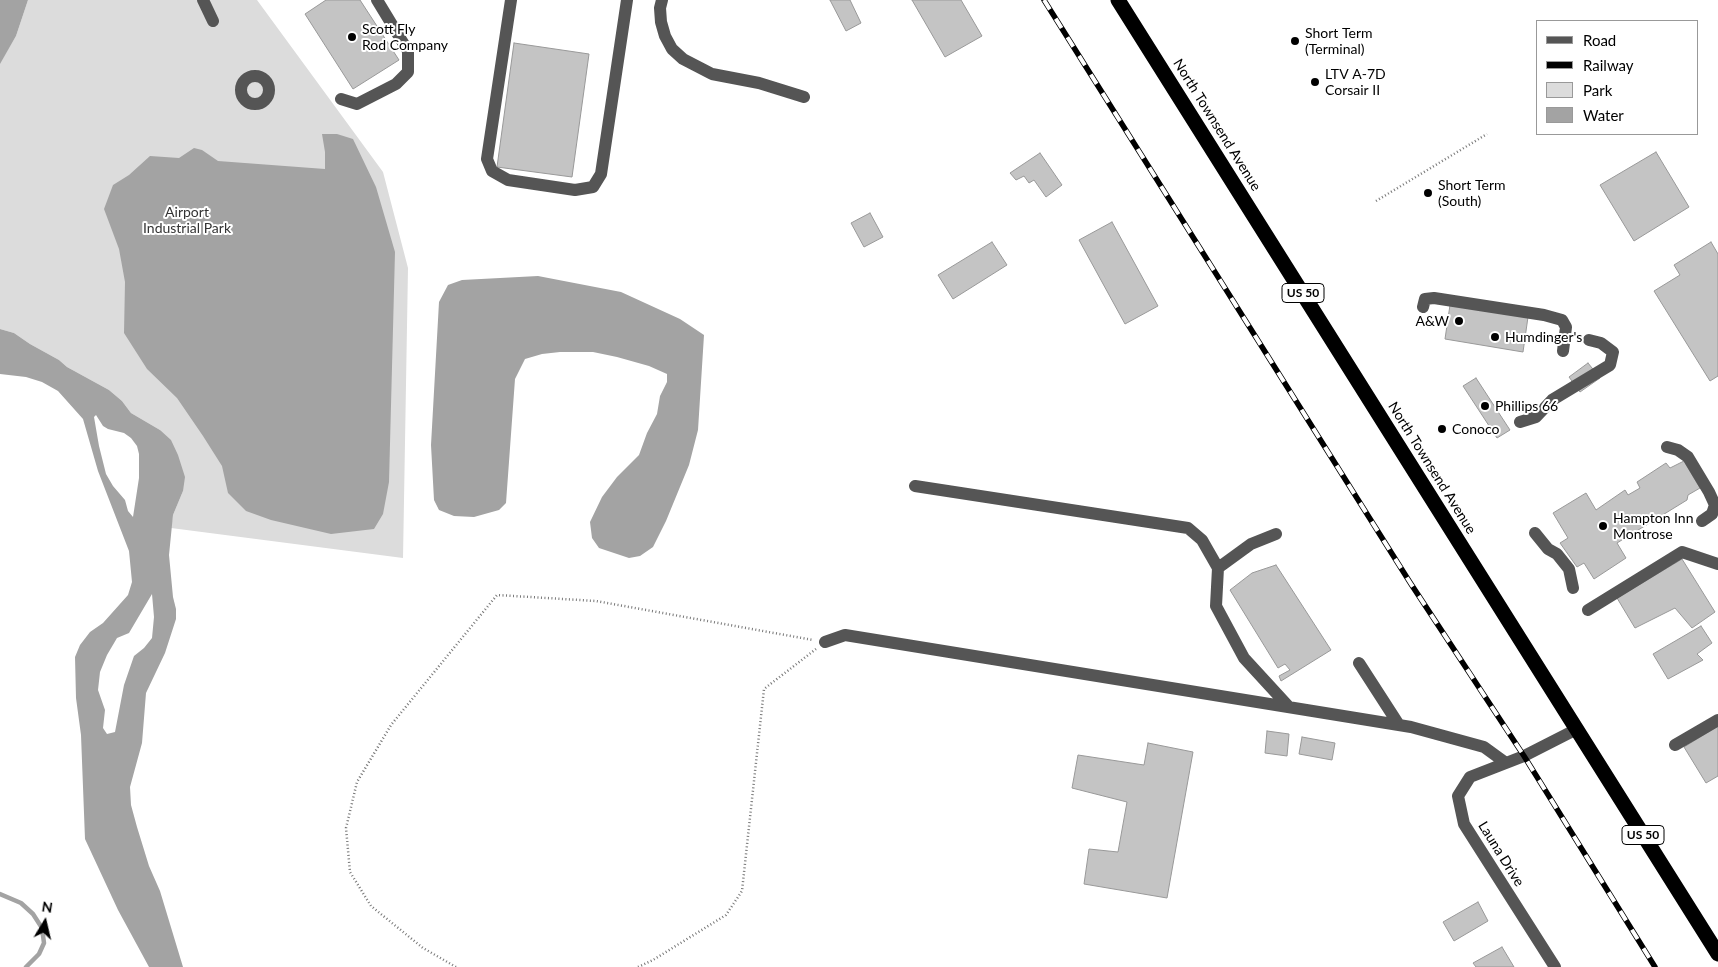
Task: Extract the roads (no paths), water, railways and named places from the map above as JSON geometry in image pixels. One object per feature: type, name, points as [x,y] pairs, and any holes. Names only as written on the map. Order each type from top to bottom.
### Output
[{"type":"highway","name":"North Townsend Avenue","points":[[1118,0],[1718,954]]},
{"type":"street","points":[[203,0],[214,22]]},
{"type":"street","points":[[341,99],[357,104],[396,84],[408,72],[408,51],[377,0]]},
{"type":"street","points":[[511,0],[487,159],[492,171],[508,180],[575,190],[593,187],[601,174],[627,0]]},
{"type":"street","points":[[662,0],[660,8],[661,22],[665,36],[672,49],[683,59],[712,74],[759,84],[804,97]]},
{"type":"street","points":[[1422,307],[1425,300],[1434,298],[1544,315],[1562,320],[1566,327],[1563,351]]},
{"type":"street","points":[[1520,422],[1536,417],[1552,400],[1610,365],[1613,352],[1601,343],[1588,340]]},
{"type":"street","points":[[1667,448],[1678,450],[1688,457],[1710,492],[1715,505],[1712,514],[1702,521]]},
{"type":"street","points":[[915,486],[1188,528],[1202,540],[1218,568],[1216,606],[1244,658],[1289,707]]},
{"type":"street","points":[[1534,533],[1548,549],[1557,554],[1568,570],[1573,588]]},
{"type":"street","points":[[1218,568],[1251,544],[1276,534]]},
{"type":"street","points":[[1588,610],[1682,552],[1718,564]]},
{"type":"street","points":[[825,642],[845,636],[1400,725],[1484,747],[1506,763]]},
{"type":"street","points":[[1359,664],[1400,725]]},
{"type":"street","points":[[1676,745],[1718,720]]},
{"type":"street","name":"Launa Drive","points":[[1555,967],[1464,824],[1458,796],[1470,777],[1506,763],[1577,729]]},
{"type":"water","points":[[0,0],[28,0],[16,36],[0,64]]},
{"type":"water","points":[[322,134],[337,134],[353,139],[376,187],[395,252],[389,482],[383,514],[374,529],[331,534],[271,520],[246,511],[228,493],[222,466],[203,436],[177,398],[147,369],[124,333],[125,282],[119,249],[104,209],[113,185],[129,175],[150,156],[179,158],[194,148],[202,150],[218,161],[325,169]]},
{"type":"water","points":[[538,276],[621,292],[680,319],[704,335],[698,430],[689,465],[653,547],[640,556],[629,558],[599,548],[592,538],[590,522],[602,497],[617,477],[639,455],[647,433],[657,414],[660,396],[667,382],[667,374],[649,366],[617,357],[593,352],[560,352],[542,354],[525,359],[515,379],[506,503],[499,510],[474,517],[454,516],[439,510],[434,500],[431,445],[439,302],[448,285],[462,280]]},
{"type":"water","points":[[0,329],[14,333],[59,360],[67,367],[109,390],[122,401],[131,413],[160,430],[171,440],[185,477],[183,491],[173,515],[169,555],[176,619],[165,653],[146,693],[142,743],[130,787],[131,805],[137,827],[149,866],[160,891],[183,967],[149,967],[118,910],[85,839],[81,735],[76,698],[75,657],[80,645],[90,632],[103,623],[128,595],[132,582],[129,551],[98,471],[83,419],[58,391],[42,382],[26,377],[0,374]],"holes":[[[96,415],[103,426],[124,433],[137,446],[139,478],[133,517],[128,511],[125,500],[106,474],[94,417]],[[152,594],[154,617],[152,638],[134,656],[124,685],[115,732],[107,734],[103,728],[105,710],[98,690],[100,672],[117,638],[129,633]]]},
{"type":"waterway","points":[[0,894],[21,903],[33,914],[42,928],[44,943],[39,954],[26,967]]},
{"type":"railway","points":[[1044,0],[1411,584],[1524,756],[1655,967]]},
{"type":"place","name":"Scott Fly Rod Company","points":[[352,37]]},
{"type":"place","name":"Short Term (Terminal)","points":[[1295,41]]},
{"type":"place","name":"LTV A-7D Corsair II","points":[[1315,82]]},
{"type":"place","name":"Short Term (South)","points":[[1428,193]]},
{"type":"place","name":"A&W","points":[[1459,321]]},
{"type":"place","name":"Humdinger's","points":[[1495,337]]},
{"type":"place","name":"Phillips 66","points":[[1485,406]]},
{"type":"place","name":"Conoco","points":[[1442,429]]},
{"type":"place","name":"Hampton Inn Montrose","points":[[1603,526]]},
{"type":"park label","name":"Airport Industrial Park","points":[[187,220]]}]
